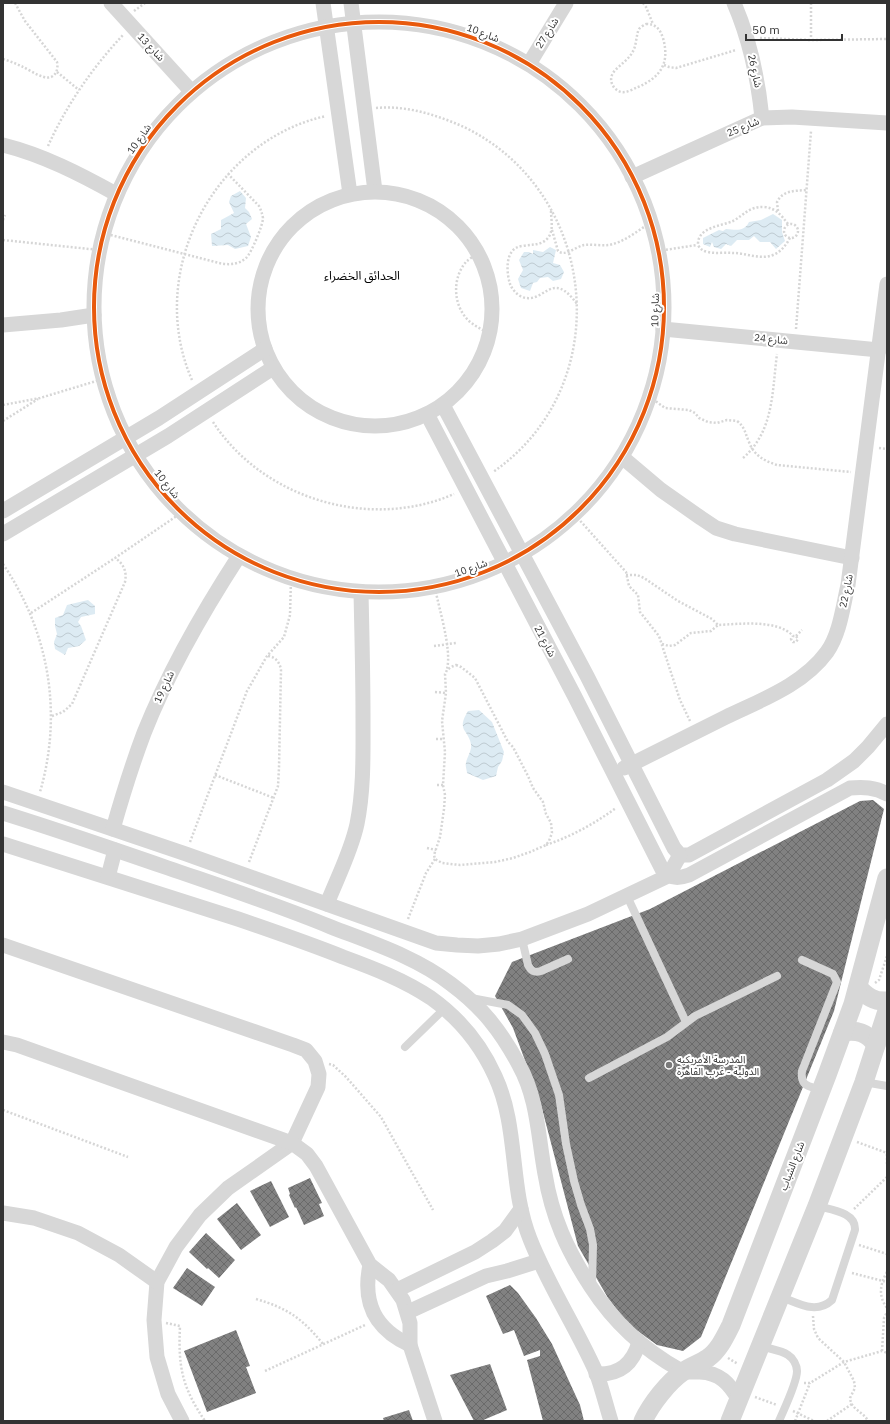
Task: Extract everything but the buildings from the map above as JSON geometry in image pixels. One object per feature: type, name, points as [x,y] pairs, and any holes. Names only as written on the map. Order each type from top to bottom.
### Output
[{"type":"street","name":"شارع 13","points":[[111,3],[192,91]]},
{"type":"street","points":[[323,3],[350,194]]},
{"type":"street","points":[[351,3],[375,191]]},
{"type":"street","name":"شارع 27","points":[[528,64],[566,3]]},
{"type":"street","name":"شارع 26","points":[[734,3],[748,42],[759,91],[762,118]]},
{"type":"street","name":"شارع 10","points":[[353,21],[405,22],[427,25],[462,33],[496,46],[528,64],[554,82],[577,102],[593,119],[617,150],[632,177],[643,199],[651,222],[658,251],[663,289],[663,329],[650,396],[638,427],[622,457],[600,487],[575,515],[550,536],[505,564],[471,578],[435,588],[398,593],[361,593],[314,586],[264,569],[239,556],[208,536],[181,513],[156,486],[136,456],[112,409],[103,379],[96,347],[94,315],[95,282],[99,250],[103,233],[116,194],[136,156],[161,121],[192,91],[222,70],[256,51],[290,36],[326,25],[353,21]]},
{"type":"street","name":"شارع 25","points":[[632,177],[762,118],[812,118],[887,123]]},
{"type":"street","points":[[3,145],[42,158],[84,176],[116,194]]},
{"type":"street","points":[[375,191],[406,196],[435,208],[459,227],[478,252],[490,284],[492,318],[484,352],[468,381],[443,405],[427,414],[394,424],[358,425],[325,415],[296,395],[274,368],[265,349],[259,324],[258,300],[263,275],[272,252],[286,231],[304,214],[326,202],[350,194],[375,191]]},
{"type":"street","name":"شارع 22","points":[[614,773],[781,689],[813,667],[828,651],[837,632],[848,585],[887,284]]},
{"type":"street","points":[[3,325],[94,315]]},
{"type":"street","name":"شارع 24","points":[[663,329],[879,350]]},
{"type":"street","points":[[3,511],[126,439],[198,394],[265,349]]},
{"type":"street","points":[[3,534],[136,456],[274,368]]},
{"type":"street","name":"شارع 21","points":[[443,405],[677,851]]},
{"type":"street","name":"شارع 21","points":[[427,414],[665,872]]},
{"type":"street","points":[[622,457],[661,490],[716,528],[735,534],[852,558]]},
{"type":"street","name":"شارع 19","points":[[113,829],[127,781],[163,688],[207,605],[239,556]]},
{"type":"street","points":[[326,904],[349,852],[357,825],[362,797],[361,593]]},
{"type":"street","points":[[3,792],[186,854],[436,942],[478,946],[499,944],[522,939],[588,914],[627,896],[665,872],[677,851],[689,855],[827,780],[854,761],[887,724]]},
{"type":"street","points":[[665,872],[675,878],[689,875],[850,788],[865,787],[880,790],[887,794]]},
{"type":"street","points":[[3,813],[290,910],[420,964],[450,983],[468,997],[485,1013],[504,1037],[522,1069],[534,1105],[544,1174],[551,1204],[560,1231],[570,1252],[592,1288],[604,1305],[639,1342],[683,1372],[703,1372],[718,1376],[731,1386],[739,1400]]},
{"type":"street","points":[[3,844],[284,934],[380,971],[410,985],[444,1009],[468,1031],[484,1054],[496,1078],[506,1108],[517,1187],[529,1238],[557,1298],[579,1338],[596,1374],[611,1421]]},
{"type":"street","points":[[108,877],[115,850]]},
{"type":"street","name":"شارع الشباب","points":[[642,1421],[664,1390],[683,1372],[709,1358],[722,1342],[731,1325],[843,1032],[858,987],[887,878]]},
{"type":"street","points":[[3,945],[293,1045],[306,1050],[315,1061],[319,1074],[318,1087],[292,1143],[228,1188],[200,1215],[176,1247],[157,1282],[154,1320],[158,1357],[168,1394],[182,1421]]},
{"type":"street","points":[[858,987],[864,994],[872,999],[887,1001]]},
{"type":"street","points":[[730,1421],[817,1206],[864,1082],[887,1011]]},
{"type":"street","points":[[843,1032],[854,1031],[863,1033],[871,1038],[876,1044]]},
{"type":"street","points":[[3,1042],[17,1045],[292,1143],[307,1154],[316,1166],[370,1265],[389,1280],[403,1300],[408,1312],[411,1329],[410,1345],[435,1421]]},
{"type":"street","points":[[397,1290],[475,1252],[505,1231],[521,1209]]},
{"type":"street","points":[[3,1213],[34,1218],[78,1233],[119,1254],[157,1282]]},
{"type":"street","points":[[460,1260],[471,1283]]},
{"type":"street","points":[[408,1312],[486,1276],[540,1261]]},
{"type":"street","points":[[370,1265],[367,1279],[367,1293],[370,1307],[386,1330],[397,1339],[410,1345]]},
{"type":"street","points":[[596,1374],[613,1373],[627,1364],[635,1354],[639,1342]]},
{"type":"lane","points":[[627,896],[686,1022]]},
{"type":"lane","points":[[522,939],[528,965],[533,971],[541,972],[568,959]]},
{"type":"lane","points":[[802,960],[833,974],[837,982],[802,1071],[802,1081],[805,1085],[821,1090]]},
{"type":"lane","points":[[590,1078],[667,1037],[686,1022],[705,1011],[777,976]]},
{"type":"lane","points":[[468,997],[508,1005],[522,1015],[535,1033],[545,1054],[558,1094],[574,1181],[590,1229],[593,1246],[592,1288]]},
{"type":"lane","points":[[405,1047],[444,1009]]},
{"type":"lane","points":[[864,1082],[887,1086]]},
{"type":"lane","points":[[781,1297],[812,1308],[823,1307],[832,1300],[855,1230],[855,1224],[853,1219],[848,1216],[817,1206]]},
{"type":"lane","points":[[761,1346],[787,1354],[796,1364],[797,1370],[794,1384],[779,1421]]},
{"type":"path","points":[[3,59],[48,78],[54,76],[58,68],[57,62],[25,21],[15,3]]},
{"type":"path","points":[[643,3],[653,24]]},
{"type":"path","points":[[811,3],[811,40]]},
{"type":"path","points":[[646,24],[653,24],[658,27],[663,38],[665,56],[664,64],[659,73],[652,80],[625,92],[619,92],[612,84],[612,74],[632,53],[636,43],[637,33],[646,24]]},
{"type":"path","points":[[42,158],[59,124],[79,90],[104,57],[132,27]]},
{"type":"path","points":[[664,64],[676,68],[748,42],[887,39]]},
{"type":"path","points":[[57,72],[79,90]]},
{"type":"path","points":[[364,108],[383,107],[420,112],[443,119],[472,131],[503,152],[517,164],[541,193],[551,209],[569,251],[576,287],[577,304],[575,339],[567,373],[553,404],[534,433],[523,446],[497,470],[483,479]]},
{"type":"path","points":[[198,394],[185,360],[178,325],[178,289],[184,254],[191,232],[211,196],[228,174],[255,149],[286,130],[315,119],[338,113]]},
{"type":"path","points":[[796,342],[812,118]]},
{"type":"path","points":[[103,233],[226,265],[238,263],[247,257],[263,219],[259,206],[228,174]]},
{"type":"path","points":[[778,212],[777,202],[783,194],[787,192],[807,190]]},
{"type":"path","points":[[788,224],[778,212],[770,208],[754,208],[746,211],[732,221],[717,225],[708,230],[699,238],[698,245],[700,249],[707,252],[744,253],[760,257],[768,257],[775,255],[781,250],[790,238],[796,235],[798,229]]},
{"type":"path","points":[[551,209],[552,228],[558,251],[562,254],[584,245],[610,245],[618,242],[651,222]]},
{"type":"path","points":[[3,220],[5,215]]},
{"type":"path","points":[[788,224],[794,224],[798,229]]},
{"type":"path","points":[[788,224],[786,225],[784,232],[787,237],[790,238]]},
{"type":"path","points":[[552,228],[549,236],[544,241],[522,246],[512,252],[508,257],[509,281],[514,291],[522,297],[528,298],[536,296],[550,289],[557,288],[569,293],[577,304]]},
{"type":"path","points":[[798,229],[804,229]]},
{"type":"path","points":[[3,240],[99,250]]},
{"type":"path","points":[[658,251],[698,245]]},
{"type":"path","points":[[478,252],[466,263],[459,273],[456,285],[456,298],[460,309],[467,320],[489,334]]},
{"type":"path","points":[[743,458],[752,450],[764,431],[769,415],[779,340]]},
{"type":"path","points":[[3,405],[40,398],[103,379]]},
{"type":"path","points":[[650,396],[665,408],[689,410],[695,413],[699,418],[708,422],[717,423],[727,420],[737,421],[745,429],[752,450],[759,457],[768,462],[777,465],[863,473]]},
{"type":"path","points":[[3,421],[40,398]]},
{"type":"path","points":[[206,412],[226,440],[252,465],[286,487],[312,499],[329,504],[364,509],[399,508],[433,501],[466,488]]},
{"type":"path","points":[[31,613],[116,558],[181,513]]},
{"type":"path","points":[[575,515],[623,569],[629,586],[638,595],[640,612],[659,636],[680,700],[698,731]]},
{"type":"path","points":[[52,716],[63,712],[72,704],[125,582],[125,571],[123,565],[116,558]]},
{"type":"path","points":[[3,564],[15,582],[31,613],[48,674],[52,716],[48,757],[37,804]]},
{"type":"path","points":[[626,575],[637,575],[644,578],[678,601],[712,619],[718,625]]},
{"type":"path","points":[[186,854],[247,691],[268,656],[284,637],[291,604],[291,579]]},
{"type":"path","points":[[404,931],[426,873],[435,859],[434,855],[444,809],[445,795],[443,784],[445,765],[442,721],[446,693],[445,674],[448,664],[446,644],[435,588]]},
{"type":"path","points":[[662,643],[669,646],[675,645],[691,633],[711,631],[718,625],[744,623],[778,626],[795,636],[802,630]]},
{"type":"path","points":[[434,646],[456,643]]},
{"type":"path","points":[[244,875],[274,798],[279,777],[282,670],[275,658],[268,656]]},
{"type":"path","points":[[446,670],[451,667],[461,667],[475,678],[508,742],[516,753],[533,785],[533,788],[543,802],[546,814],[551,823],[552,833],[551,838],[546,845]]},
{"type":"path","points":[[435,692],[446,693]]},
{"type":"path","points":[[436,739],[443,739]]},
{"type":"path","points":[[215,775],[274,798]]},
{"type":"path","points":[[436,785],[443,784]]},
{"type":"path","points":[[435,859],[442,863],[460,865],[489,863],[513,858],[566,838],[600,820],[628,799]]},
{"type":"path","points":[[427,848],[436,850]]},
{"type":"path","points":[[315,1061],[333,1065],[346,1077],[381,1117],[432,1210]]},
{"type":"path","points":[[3,1110],[128,1157]]},
{"type":"path","points":[[843,1137],[887,1154],[887,1165]]},
{"type":"path","points":[[848,1216],[887,1177]]},
{"type":"path","points":[[851,1243],[887,1254]]},
{"type":"path","points":[[841,1270],[887,1282]]},
{"type":"path","points":[[887,1272],[881,1284],[881,1295],[887,1308]]},
{"type":"path","points":[[256,1299],[276,1305],[294,1315],[310,1328],[323,1344]]},
{"type":"path","points":[[812,1308],[814,1329],[818,1338],[844,1362],[855,1385],[850,1398],[852,1404],[868,1421]]},
{"type":"path","points":[[882,1350],[884,1318],[887,1312]]},
{"type":"path","points":[[265,1371],[377,1319]]},
{"type":"path","points":[[154,1320],[180,1326],[179,1352],[183,1378],[192,1402],[205,1421]]},
{"type":"path","points":[[716,1350],[751,1372]]},
{"type":"path","points":[[794,1384],[810,1383],[844,1362],[882,1350],[887,1353]]},
{"type":"path","points":[[795,1421],[810,1383]]},
{"type":"path","points":[[826,1421],[852,1404]]},
{"type":"water","points":[[240,191],[246,198],[245,208],[249,212],[252,219],[246,224],[251,237],[248,246],[235,249],[228,245],[212,246],[211,234],[221,229],[221,220],[234,213],[229,202],[231,196]]},
{"type":"water","points":[[773,214],[782,220],[782,232],[785,241],[776,249],[770,242],[760,242],[754,236],[749,240],[737,240],[731,246],[726,244],[721,249],[714,247],[712,242],[710,247],[703,244],[703,238],[719,230],[742,229],[749,222],[761,220]]},
{"type":"water","points":[[550,247],[556,250],[553,263],[560,265],[564,272],[561,279],[553,281],[548,277],[540,278],[537,282],[533,283],[530,291],[521,288],[518,279],[523,270],[519,260],[524,252],[533,254],[533,250],[543,252]]},
{"type":"water","points":[[88,600],[95,606],[95,614],[81,617],[78,622],[86,640],[79,646],[68,648],[65,655],[55,649],[54,642],[57,634],[55,618],[63,615],[67,605]]},
{"type":"water","points":[[479,710],[492,722],[504,752],[496,776],[483,780],[467,773],[466,764],[471,749],[471,744],[463,726],[463,722],[468,711]]},
{"type":"cycle path","points":[[379,22],[407,23],[435,27],[488,43],[513,55],[537,70],[560,86],[581,105],[600,126],[616,149],[631,173],[643,198],[659,251],[663,279],[664,307],[663,335],[659,363],[643,416],[631,441],[616,465],[600,488],[581,509],[560,528],[537,544],[513,559],[488,571],[435,587],[407,591],[379,592],[351,591],[323,587],[270,571],[245,559],[221,544],[198,528],[177,509],[158,488],[142,465],[127,441],[115,416],[99,363],[95,335],[94,307],[95,279],[99,251],[115,198],[127,173],[142,149],[158,126],[177,105],[198,86],[221,70],[245,55],[270,43],[323,27],[351,23],[379,22]]},
{"type":"place","name":"المدرسة الأمريكيه الدولية - غرب القاهرة","points":[[669,1065]]},
{"type":"district","name":"الحدائق الخضراء","points":[[362,275]]}]
